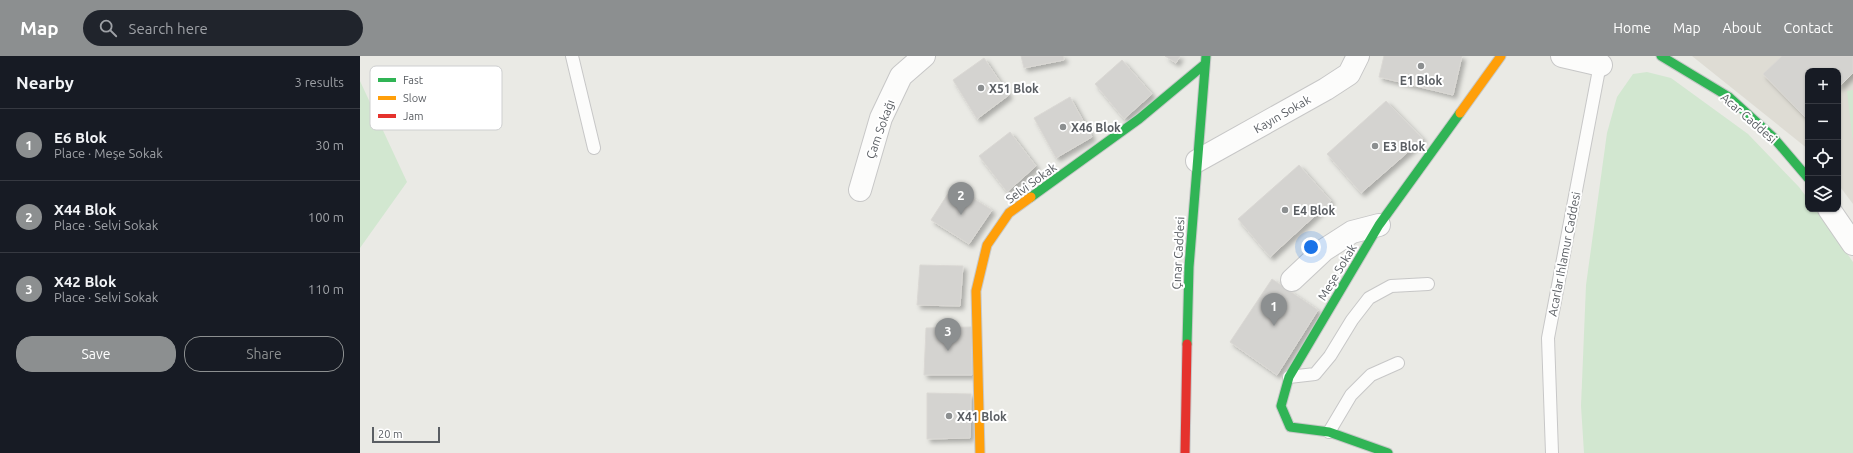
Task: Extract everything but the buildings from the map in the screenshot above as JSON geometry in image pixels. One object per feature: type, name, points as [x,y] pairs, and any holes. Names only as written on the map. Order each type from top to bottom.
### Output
[{"type":"street","name":"Çam Sokağı","points":[[860,190],[881,118],[901,76],[924,56]]},
{"type":"street","name":"Kayın Sokak","points":[[1197,161],[1326,89],[1349,74],[1358,56]]},
{"type":"street","name":"Meşe Sokak","points":[[1388,453],[1328,432],[1290,427],[1281,406],[1289,378],[1379,225],[1501,56]]},
{"type":"street","points":[[1562,56],[1601,61]]},
{"type":"street","name":"Acar Caddesi","points":[[1661,56],[1729,97],[1773,137],[1806,176]]},
{"type":"street","name":"Çınar Caddesi","points":[[1185,453],[1188,267],[1206,60]]},
{"type":"street","name":"Selvi Sokak","points":[[980,453],[976,291],[987,245],[1010,213],[1139,119],[1206,60]]},
{"type":"street","points":[[1831,212],[1853,244]]},
{"type":"street","points":[[1292,280],[1324,250],[1352,232],[1379,225]]},
{"type":"lane","points":[[572,56],[594,148]]},
{"type":"lane","name":"Acarlar Ihlamur Caddesi","points":[[1552,453],[1548,338],[1601,61]]},
{"type":"lane","points":[[1289,378],[1315,374],[1330,356],[1352,320],[1369,298],[1391,286],[1428,284]]},
{"type":"lane","points":[[1328,432],[1351,395],[1371,375],[1398,363]]},
{"type":"shaded area","points":[[1692,56],[1853,56],[1853,204],[1841,188],[1841,68],[1805,68],[1805,147]]},
{"type":"green space","points":[[1647,72],[1671,78],[1748,134],[1799,187],[1805,195],[1805,212],[1818,212],[1853,262],[1853,453],[1584,453],[1581,406],[1586,285],[1607,133],[1617,97],[1633,74]]},
{"type":"green space","points":[[360,81],[370,102],[370,130],[383,130],[407,182],[360,248]]},
{"type":"green space","points":[[1853,90],[1853,143],[1847,91]]},
{"type":"traffic: fast","points":[[1187,344],[1189,267],[1206,56]]},
{"type":"traffic: fast","points":[[1661,56],[1729,97],[1773,137],[1806,176]]},
{"type":"traffic: fast","points":[[1031,197],[1139,119],[1205,64]]},
{"type":"traffic: fast","points":[[1388,453],[1329,432],[1290,427],[1281,406],[1289,377],[1379,225],[1460,113]]},
{"type":"traffic: slow","points":[[1460,113],[1501,56]]},
{"type":"traffic: slow","points":[[980,453],[976,291],[987,245],[1009,213],[1031,197]]},
{"type":"traffic: jam","points":[[1185,453],[1187,344]]},
{"type":"place","name":"E1 Blok","points":[[1421,66]]},
{"type":"place","name":"X51 Blok","points":[[981,88]]},
{"type":"place","name":"X46 Blok","points":[[1063,127]]},
{"type":"place","name":"E3 Blok","points":[[1375,146]]},
{"type":"place","name":"E4 Blok","points":[[1285,210]]},
{"type":"place","name":"X44 Blok","points":[[961,215]]},
{"type":"place","name":"E6 Blok","points":[[1274,326]]},
{"type":"place","name":"X42 Blok","points":[[948,351]]},
{"type":"place","name":"X41 Blok","points":[[949,416]]}]
